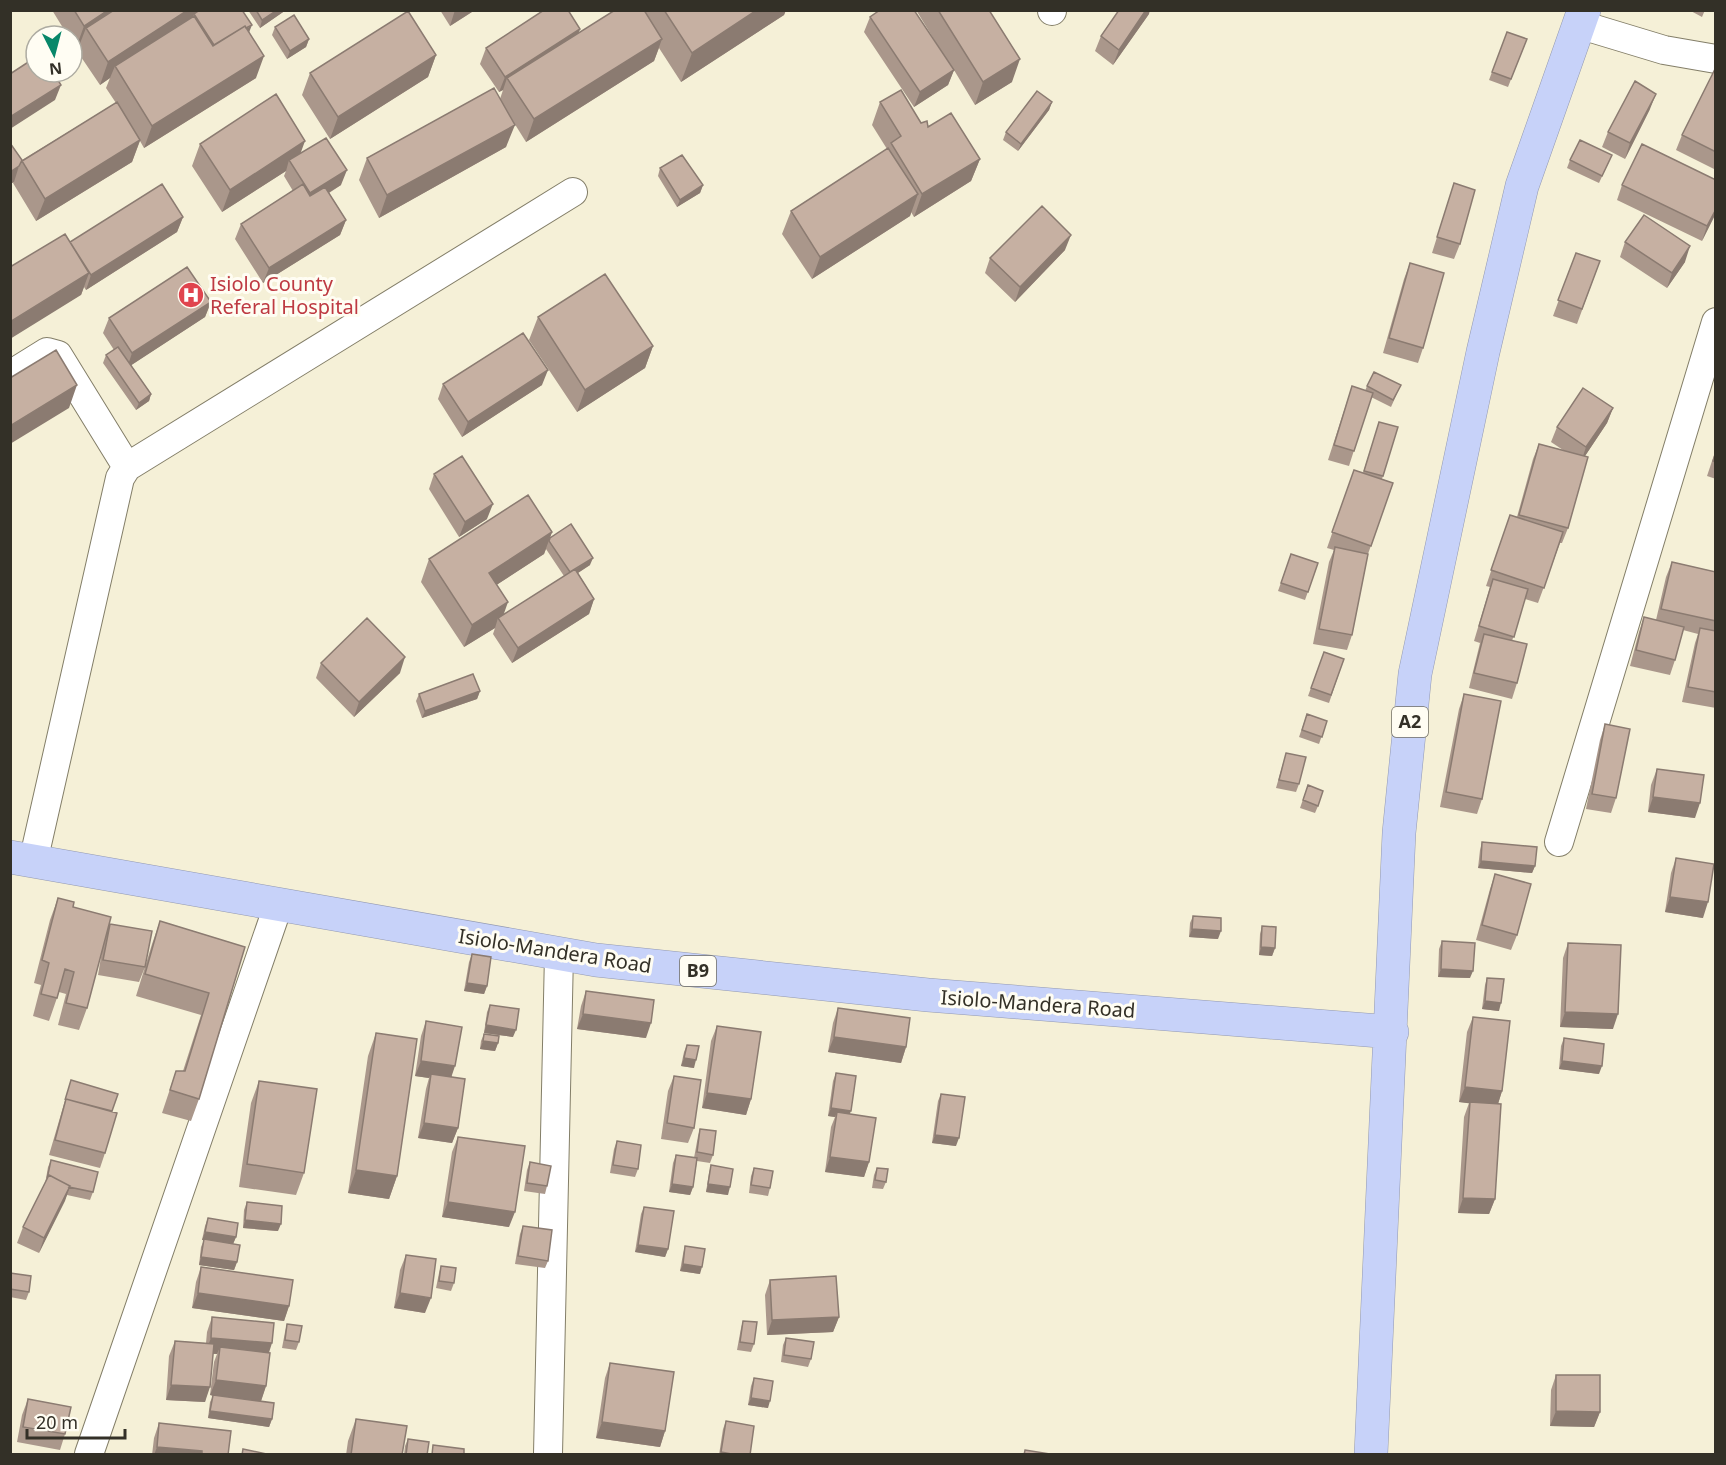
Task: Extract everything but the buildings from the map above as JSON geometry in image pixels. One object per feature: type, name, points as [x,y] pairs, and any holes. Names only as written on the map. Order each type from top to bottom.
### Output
[{"type":"highway","name":"A2","points":[[1371,1455],[1392,1032],[1399,833],[1415,674],[1483,352],[1522,186],[1581,17]]},
{"type":"highway","name":"Isiolo-Mandera Road","points":[[22,859],[278,906],[608,962],[928,995],[1392,1032]]},
{"type":"street","points":[[1581,17],[1664,50],[1716,59]]},
{"type":"street","points":[[22,859],[120,478],[127,467],[573,192]]},
{"type":"street","points":[[1559,842],[1716,322]]},
{"type":"street","points":[[10,375],[47,352],[58,355],[127,467]]},
{"type":"street","points":[[89,1455],[278,906]]},
{"type":"street","points":[[548,1455],[559,954]]},
{"type":"place","name":"Isiolo County Referal Hospital","points":[[191,295]]}]
